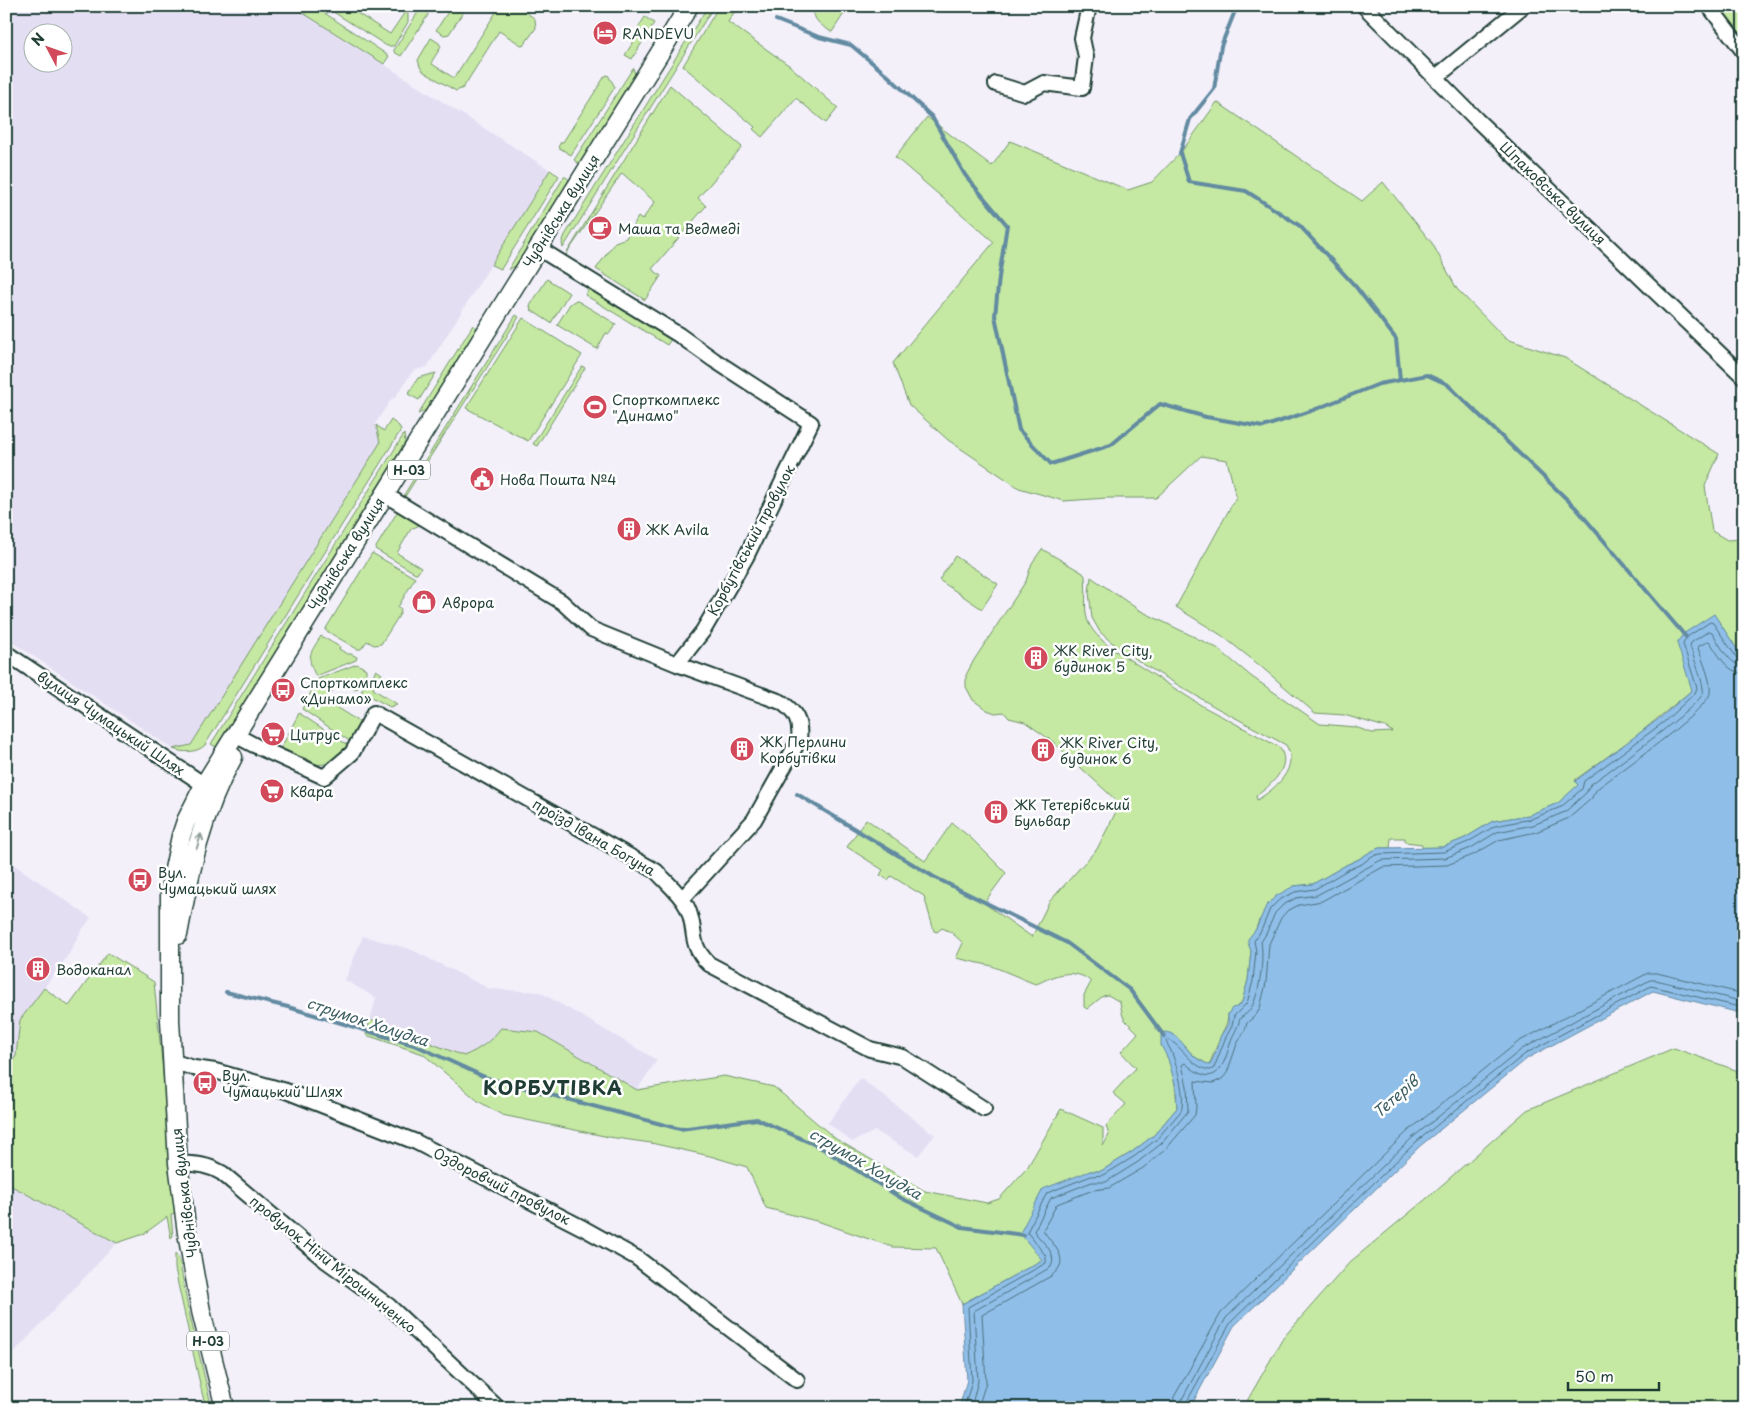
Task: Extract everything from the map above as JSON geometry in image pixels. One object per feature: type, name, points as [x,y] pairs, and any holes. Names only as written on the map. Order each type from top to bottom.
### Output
[{"type":"main road","name":"Чуднівська вулиця","points":[[542,250],[688,6]]},
{"type":"main road","name":"Чуднівська вулиця","points":[[225,1408],[198,1292],[187,1233],[178,1163],[171,1061],[170,888],[172,872],[186,820],[210,789],[239,737],[387,496],[698,6]]},
{"type":"street","points":[[996,84],[1025,93],[1044,83],[1082,88],[1086,57],[1082,38],[1089,6]]},
{"type":"street","name":"Шпаковська вулиця","points":[[1364,6],[1435,78],[1744,376]]},
{"type":"street","points":[[1435,78],[1523,6]]},
{"type":"street","points":[[1709,6],[1744,52]]},
{"type":"street","name":"Корбутівський провулок","points":[[542,250],[679,335],[810,423],[746,556],[703,631],[677,664]]},
{"type":"street","points":[[387,496],[562,602],[591,628],[677,664],[781,702],[790,708],[799,721],[798,740],[754,820],[682,899]]},
{"type":"street","name":"вулиця Чумацький Шлях","points":[[6,653],[210,789]]},
{"type":"street","name":"проїзд Івана Богуна","points":[[239,737],[324,776],[352,752],[374,713],[656,871],[682,899],[691,919],[695,946],[709,964],[870,1050],[903,1057],[984,1109]]},
{"type":"street","name":"Оздоровчий провулок","points":[[171,1061],[286,1090],[416,1142],[441,1154],[637,1258],[797,1380]]},
{"type":"street","name":"провулок Ніни Мірошниченко","points":[[178,1163],[201,1164],[222,1173],[326,1260],[389,1306],[498,1408]]},
{"type":"shaded area","points":[[6,6],[292,6],[550,170],[427,367],[413,371],[375,424],[380,443],[191,745],[173,749],[6,638]]},
{"type":"shaded area","points":[[6,859],[91,918],[80,933],[69,954],[20,1020],[16,1056],[6,1071]]},
{"type":"shaded area","points":[[363,936],[410,949],[490,989],[540,992],[657,1060],[637,1090],[538,1032],[501,1028],[492,1040],[464,1056],[370,1020],[376,998],[345,980]]},
{"type":"shaded area","points":[[860,1078],[935,1135],[918,1156],[875,1131],[852,1142],[828,1123]]},
{"type":"shaded area","points":[[6,1183],[117,1243],[6,1361]]},
{"type":"green space","points":[[292,6],[314,6],[389,56],[384,64]]},
{"type":"green space","points":[[324,6],[346,6],[390,34],[405,12],[408,14],[408,22],[394,46],[387,46]]},
{"type":"green space","points":[[422,6],[427,9],[428,15],[401,56],[394,52],[394,50]]},
{"type":"green space","points":[[452,6],[467,6],[449,34],[444,35],[436,30]]},
{"type":"green space","points":[[500,6],[518,6],[535,19],[536,28],[523,46],[499,31],[463,88],[456,91],[424,72],[418,60],[431,38],[439,43],[441,47],[432,64],[454,78]]},
{"type":"green space","points":[[708,6],[714,6],[563,248],[562,243],[565,235]]},
{"type":"green space","points":[[719,6],[738,6],[728,22],[790,66],[838,108],[826,123],[796,98],[762,137],[753,129],[755,127],[683,66]]},
{"type":"green space","points":[[814,6],[849,6],[832,32],[821,25],[816,19]]},
{"type":"green space","points":[[1709,6],[1744,6],[1744,41]]},
{"type":"green space","points":[[645,17],[654,23],[632,59],[625,55],[641,30],[638,28]]},
{"type":"green space","points":[[633,68],[635,74],[581,163],[578,163],[574,160]]},
{"type":"green space","points":[[608,75],[615,87],[571,155],[558,147],[605,76]]},
{"type":"green space","points":[[670,85],[742,147],[698,198],[706,206],[652,269],[661,276],[645,300],[596,269],[615,242],[626,238],[638,217],[642,220],[655,202],[622,173],[565,256]]},
{"type":"green space","points":[[1217,102],[1362,201],[1383,182],[1432,243],[1457,289],[1506,339],[1565,358],[1719,454],[1705,486],[1712,531],[1727,540],[1744,539],[1744,654],[1741,655],[1714,615],[1692,690],[1636,736],[1575,780],[1579,785],[1558,803],[1529,815],[1493,821],[1465,838],[1443,847],[1422,848],[1422,844],[1405,842],[1405,838],[1391,838],[1390,848],[1379,848],[1370,852],[1313,884],[1294,886],[1259,920],[1250,946],[1248,980],[1242,1002],[1228,1014],[1226,1024],[1209,1065],[1195,1057],[1177,1038],[1161,1045],[1171,1067],[1175,1083],[1177,1108],[1154,1135],[1132,1152],[1101,1171],[1090,1171],[1042,1260],[962,1304],[936,1248],[892,1247],[820,1222],[766,1208],[747,1167],[710,1156],[651,1143],[609,1137],[502,1115],[478,1101],[423,1054],[366,1035],[370,1020],[464,1056],[484,1045],[501,1028],[538,1032],[637,1090],[724,1076],[774,1087],[836,1139],[925,1191],[987,1203],[999,1199],[1027,1168],[1061,1109],[1103,1128],[1103,1146],[1109,1135],[1106,1126],[1126,1104],[1113,1093],[1136,1068],[1121,1052],[1138,1033],[1124,1019],[1120,1002],[1108,995],[1103,996],[1087,1009],[1084,1007],[1084,995],[1091,982],[1077,974],[1055,976],[1035,984],[992,966],[956,958],[963,943],[951,932],[942,928],[937,932],[934,931],[924,896],[891,876],[888,880],[880,875],[883,870],[847,847],[866,819],[925,861],[952,823],[971,838],[1006,873],[984,903],[1032,937],[1049,902],[1097,849],[1120,804],[1052,741],[1025,722],[1009,718],[1004,712],[995,713],[987,710],[973,700],[966,687],[966,675],[1026,581],[1032,563],[1042,549],[1083,573],[1085,576],[1086,616],[1093,630],[1111,648],[1204,707],[1279,747],[1284,761],[1282,768],[1268,787],[1256,796],[1257,800],[1278,784],[1288,770],[1290,754],[1286,745],[1215,707],[1143,664],[1110,641],[1100,632],[1092,618],[1089,592],[1091,577],[1139,610],[1217,648],[1252,677],[1320,724],[1355,727],[1372,733],[1393,732],[1385,727],[1344,715],[1315,713],[1221,635],[1176,607],[1236,497],[1227,460],[1201,456],[1156,498],[1107,498],[1064,501],[1019,488],[948,440],[909,405],[893,363],[994,242],[895,157],[927,117],[992,166],[1010,141],[1128,190],[1152,182],[1182,151]]},
{"type":"green space","points":[[550,170],[559,176],[501,269],[491,265]]},
{"type":"green space","points":[[564,177],[569,180],[517,265],[508,270]]},
{"type":"green space","points":[[547,279],[569,293],[551,323],[531,310],[530,306]]},
{"type":"green space","points":[[589,288],[672,338],[667,345],[585,295]]},
{"type":"green space","points":[[576,300],[616,324],[609,334],[606,333],[597,349],[557,325],[570,304]]},
{"type":"green space","points":[[516,315],[519,317],[404,498],[405,493]]},
{"type":"green space","points":[[523,318],[582,355],[528,441],[466,408]]},
{"type":"green space","points":[[473,325],[477,328],[426,410],[418,414]]},
{"type":"green space","points":[[582,366],[585,368],[537,446],[533,444]]},
{"type":"green space","points":[[436,373],[419,400],[408,394],[418,378]]},
{"type":"green space","points":[[391,420],[401,430],[205,745],[198,750],[190,751],[173,749],[191,745],[380,443],[376,425],[384,431]]},
{"type":"green space","points":[[404,434],[405,443],[216,747],[211,744]]},
{"type":"green space","points":[[399,509],[422,524],[411,529],[397,553],[421,568],[417,574],[375,549]]},
{"type":"green space","points":[[372,553],[415,578],[398,607],[401,609],[400,614],[381,644],[374,645],[367,641],[361,649],[357,649],[325,630]]},
{"type":"green space","points":[[955,556],[998,584],[982,609],[939,580]]},
{"type":"green space","points":[[321,636],[340,647],[339,649],[347,654],[357,657],[356,660],[316,676],[310,659],[314,646]]},
{"type":"green space","points":[[357,664],[366,669],[366,673],[358,688],[355,689],[339,680],[326,701],[358,721],[360,727],[351,742],[302,709],[318,679]]},
{"type":"green space","points":[[376,670],[382,674],[373,689],[397,704],[390,707],[361,691]]},
{"type":"green space","points":[[299,713],[349,746],[335,760],[326,764],[316,764],[280,750]]},
{"type":"green space","points":[[108,953],[154,982],[177,1211],[171,1215],[173,1236],[171,1238],[167,1217],[144,1234],[117,1243],[6,1183],[6,1071],[16,1056],[20,1020],[44,988],[69,1006]]},
{"type":"green space","points":[[1674,1048],[1741,1072],[1744,1083],[1744,1408],[1243,1408],[1283,1338],[1350,1262],[1426,1199],[1527,1110]]},
{"type":"green space","points":[[175,1253],[179,1258],[188,1308],[212,1408],[206,1408],[202,1393],[178,1284]]},
{"type":"water","name":"Тетерів","points":[[1714,614],[1741,655],[1744,654],[1744,1014],[1653,991],[1528,1058],[1420,1146],[1234,1326],[1190,1408],[959,1408],[967,1380],[962,1304],[1042,1260],[1020,1233],[1043,1189],[1090,1171],[1101,1171],[1132,1152],[1154,1135],[1177,1108],[1176,1087],[1168,1059],[1161,1045],[1161,1035],[1164,1032],[1173,1035],[1191,1054],[1210,1065],[1220,1037],[1228,1024],[1228,1014],[1232,1008],[1237,1007],[1242,1002],[1248,980],[1251,951],[1248,939],[1256,929],[1266,906],[1276,896],[1294,886],[1313,884],[1379,848],[1443,847],[1465,838],[1493,821],[1529,815],[1558,803],[1578,785],[1575,781],[1660,718],[1692,690],[1677,643],[1683,634]]},
{"type":"waterway","points":[[1237,6],[1221,46],[1214,89],[1190,119],[1180,153],[1189,182],[1246,191],[1300,226],[1356,287],[1396,339],[1400,380]]},
{"type":"waterway","points":[[776,20],[819,37],[851,45],[887,75],[932,117],[965,175],[1007,225],[995,316],[1019,430],[1051,464],[1111,445],[1160,404],[1206,417],[1263,427],[1311,411],[1379,384],[1427,375],[1447,384],[1576,508],[1686,637]]},
{"type":"waterway","points":[[797,794],[934,877],[1067,943],[1130,990],[1164,1036]]},
{"type":"waterway","name":"струмок Холудка","points":[[226,992],[288,1007],[417,1046],[487,1078],[680,1129],[757,1119],[820,1147],[901,1198],[962,1227],[1024,1235]]},
{"type":"place","name":"RANDEVU","points":[[605,33]]},
{"type":"place","name":"Маша та Ведмеді","points":[[600,228]]},
{"type":"place","name":"Спорткомплекс \"Динамо\"","points":[[595,407]]},
{"type":"place","name":"Нова Пошта №4","points":[[482,479]]},
{"type":"place","name":"ЖК Avila","points":[[629,529]]},
{"type":"place","name":"Аврора","points":[[424,602]]},
{"type":"place","name":"ЖК River City, будинок 5","points":[[1036,658]]},
{"type":"place","name":"Спорткомплекс «Динамо»","points":[[283,690]]},
{"type":"place","name":"Цитрус","points":[[273,734]]},
{"type":"place","name":"ЖК Перлини Корбутівки","points":[[742,749]]},
{"type":"place","name":"ЖК River City, будинок 6","points":[[1043,750]]},
{"type":"place","name":"Квара","points":[[272,791]]},
{"type":"place","name":"ЖК Тетерівський Бульвар","points":[[996,812]]},
{"type":"place","name":"Вул. Чумацький шлях","points":[[140,880]]},
{"type":"place","name":"Водоканал","points":[[38,969]]},
{"type":"place","name":"Вул. Чумацький Шлях","points":[[205,1083]]},
{"type":"district","name":"КОРБУТІВКА","points":[[553,1087]]}]
